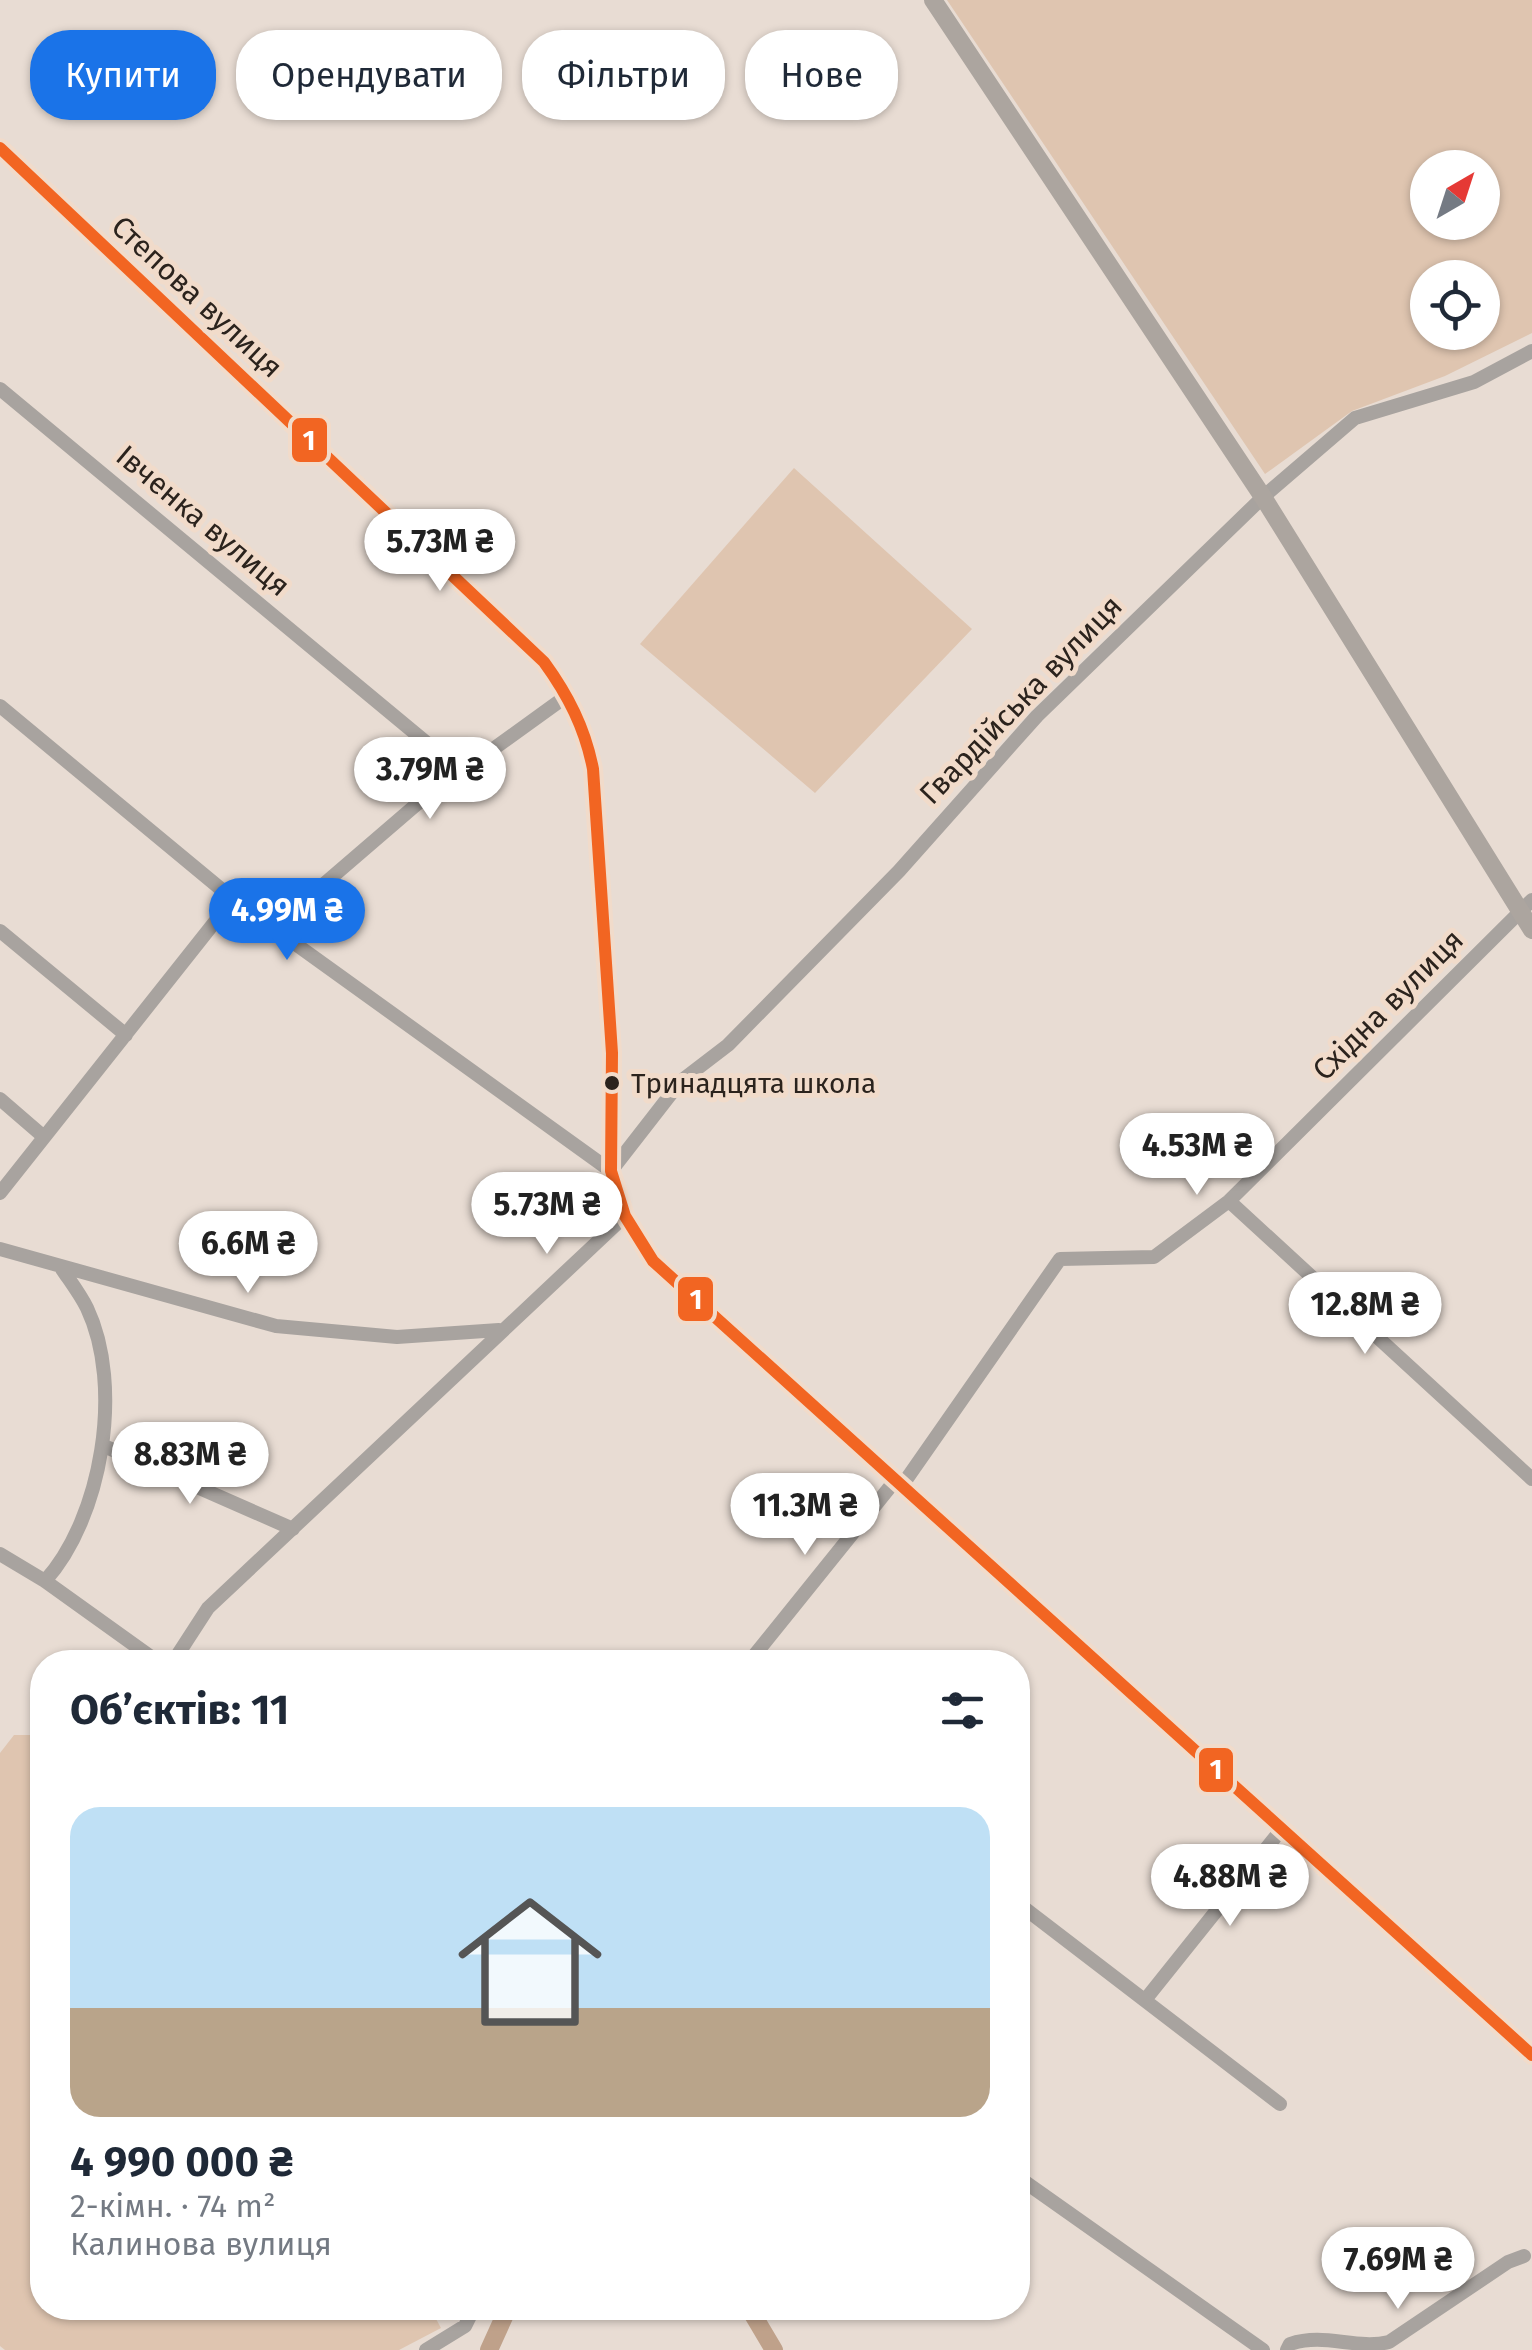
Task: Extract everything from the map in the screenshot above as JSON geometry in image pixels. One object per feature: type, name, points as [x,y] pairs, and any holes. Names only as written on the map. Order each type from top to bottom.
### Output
[{"type":"main road","points":[[933,0],[1263,497],[1527,906],[1532,930]]},
{"type":"street","name":"Степова вулиця","points":[[0,148],[544,662],[568,695],[588,744],[599,838],[612,1053],[611,1171],[625,1216],[652,1260],[1532,2055]]},
{"type":"street","name":"Гвардійська вулиця","points":[[611,1171],[681,1081],[728,1045],[899,871],[1037,716],[1263,497],[1355,418],[1474,382],[1532,352]]},
{"type":"street","name":"Івченка вулиця","points":[[0,388],[463,773]]},
{"type":"street","points":[[274,926],[417,804],[568,695]]},
{"type":"street","points":[[0,706],[233,899],[611,1171]]},
{"type":"street","points":[[0,1193],[233,899]]},
{"type":"street","name":"Східна вулиця","points":[[759,1650],[898,1484],[1060,1259],[1154,1256],[1229,1202],[1527,906]]},
{"type":"street","points":[[0,932],[126,1036]]},
{"type":"street","points":[[0,1099],[44,1137]]},
{"type":"street","points":[[1229,1202],[1532,1480]]},
{"type":"street","points":[[181,1650],[208,1608],[499,1330],[625,1216]]},
{"type":"street","points":[[0,1249],[276,1326],[397,1336],[499,1330]]},
{"type":"street","points":[[46,1582],[65,1559],[86,1516],[104,1446],[102,1358],[88,1310],[62,1268]]},
{"type":"street","points":[[104,1446],[293,1529]]},
{"type":"street","points":[[0,1554],[141,1650]]},
{"type":"street","points":[[1145,2000],[1281,1830]]},
{"type":"street","points":[[1030,1912],[1280,2104]]},
{"type":"street","points":[[1030,2186],[1259,2349]]},
{"type":"street","points":[[1287,2350],[1290,2344],[1310,2337],[1370,2348],[1389,2342],[1508,2262],[1524,2256]]},
{"type":"street","points":[[426,2350],[465,2326],[468,2320]]},
{"type":"shaded area","points":[[947,0],[1532,0],[1532,333],[1500,349],[1500,260],[1410,260],[1410,350],[1498,350],[1445,376],[1352,411],[1265,474]]},
{"type":"shaded area","points":[[794,468],[972,629],[815,793],[640,644]]},
{"type":"shaded area","points":[[14,1735],[30,1735],[30,2320],[437,2320],[441,2328],[399,2350],[5,2350],[0,2346],[0,1753]]},
{"type":"waterway","points":[[489,2350],[503,2320]]},
{"type":"waterway","points":[[756,2320],[774,2350]]},
{"type":"transit line","name":"1","points":[[0,148],[544,662],[561,687],[580,726],[593,769],[612,1053],[611,1171],[625,1216],[653,1261],[1532,2055]]},
{"type":"place","name":"Тринадцята школа","points":[[612,1083]]}]
